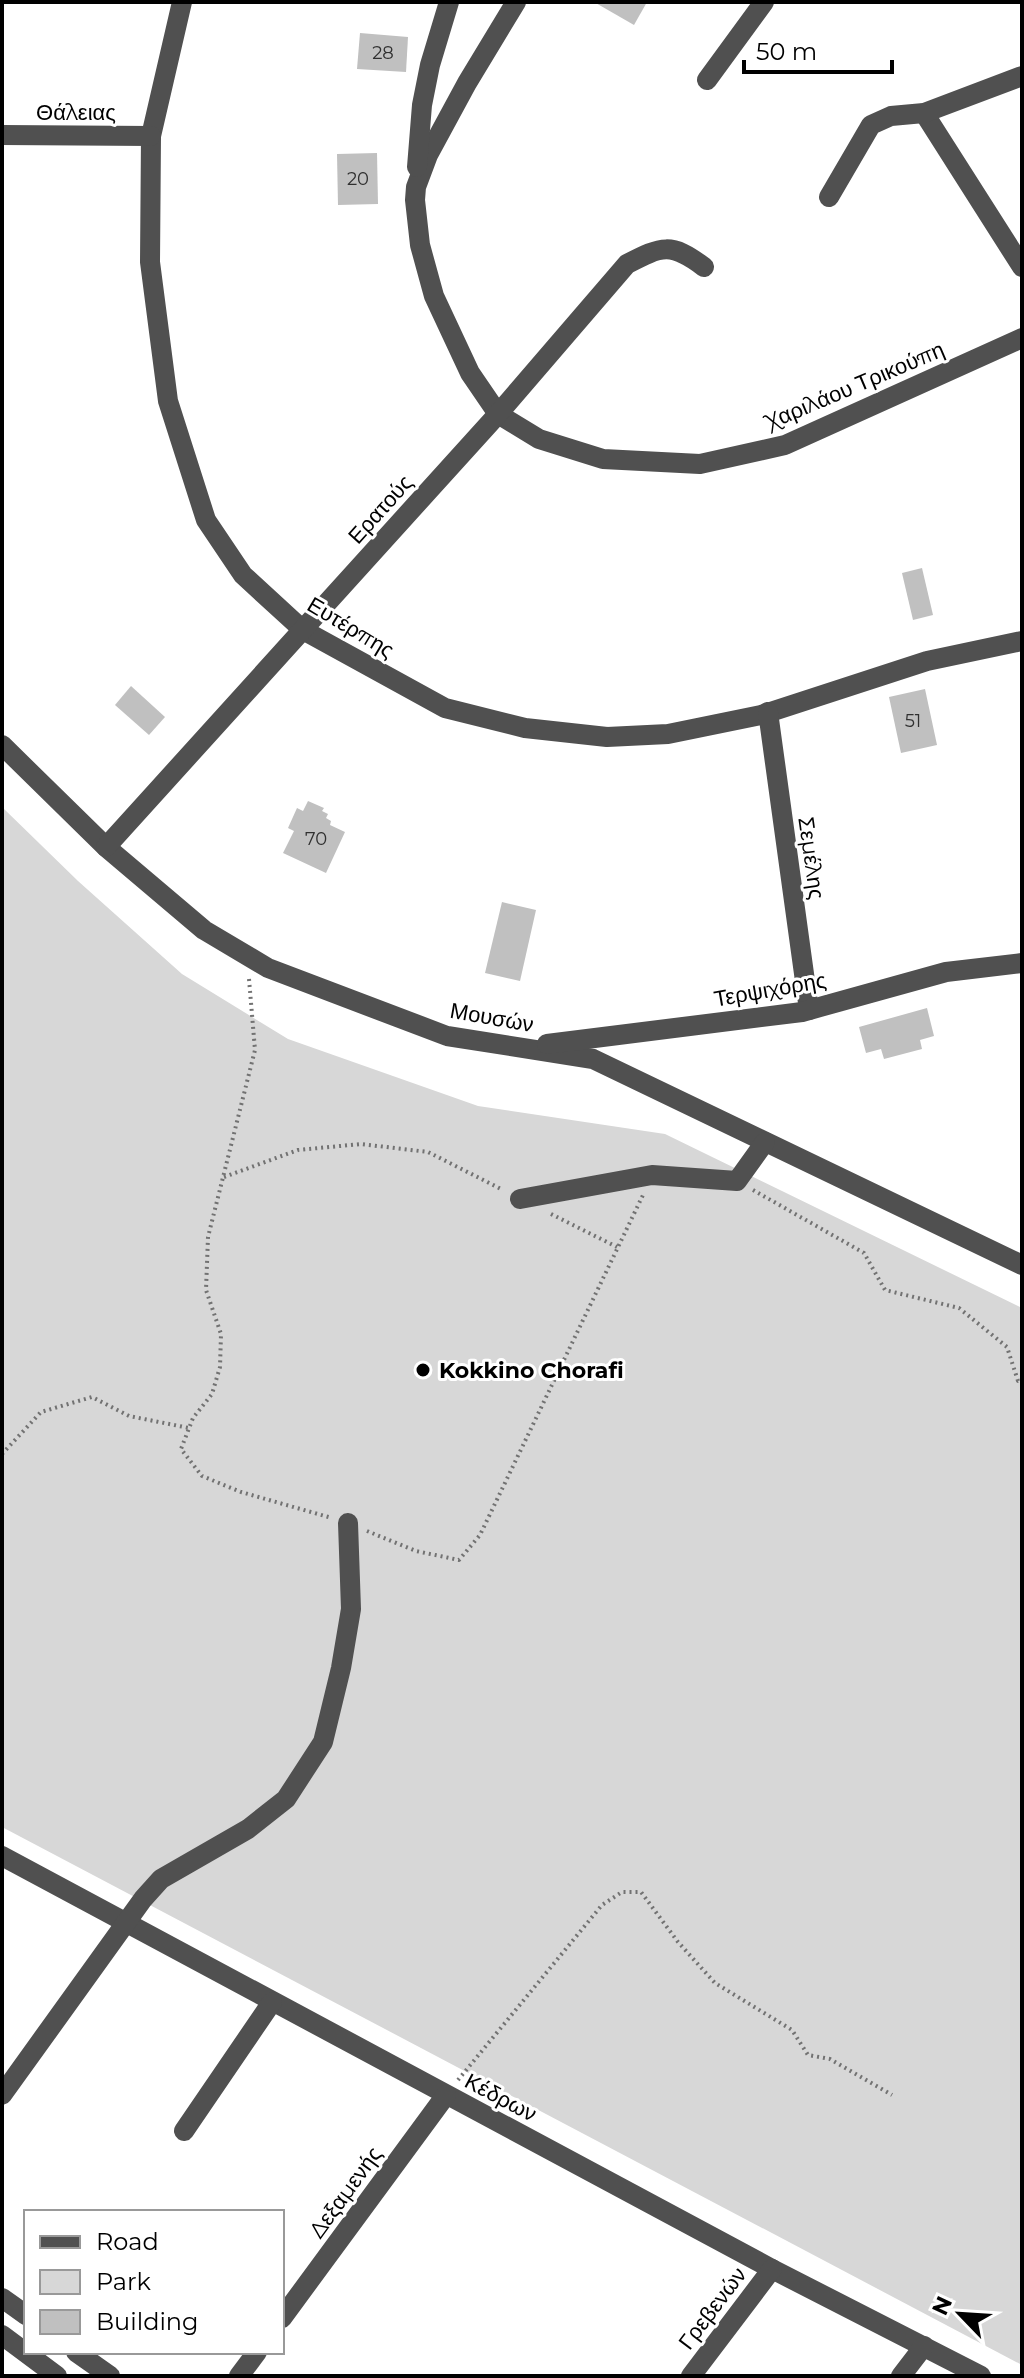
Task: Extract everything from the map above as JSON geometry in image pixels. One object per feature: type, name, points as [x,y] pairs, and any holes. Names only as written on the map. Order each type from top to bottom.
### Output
[{"type":"street","name":"Ευτέρπης","points":[[182,2],[151,136],[150,262],[168,401],[206,520],[243,575],[303,630],[445,708],[525,728],[607,737],[668,734],[768,712],[927,661],[1022,641]]},
{"type":"street","points":[[416,187],[422,105],[430,65],[449,2]]},
{"type":"street","name":"Χαριλάου Τρικούπη","points":[[516,2],[428,155],[416,187],[415,200],[420,245],[434,296],[470,373],[498,414],[539,439],[603,459],[700,464],[785,445],[1022,338]]},
{"type":"street","points":[[707,80],[764,2]]},
{"type":"street","points":[[829,197],[871,125],[891,116],[924,113],[1022,76]]},
{"type":"street","points":[[924,113],[1022,267]]},
{"type":"street","name":"Θάλειας","points":[[2,135],[151,136]]},
{"type":"street","name":"Ερατούς","points":[[106,847],[498,414],[627,264],[656,249],[684,251],[704,267]]},
{"type":"street","name":"Σεμέλης","points":[[768,712],[809,1010]]},
{"type":"street","name":"Μουσών","points":[[2,745],[106,847],[204,930],[247,956],[281,974],[447,1036],[523,1047]]},
{"type":"street","name":"Τερψιχόρης","points":[[523,1047],[596,1049],[809,1010],[946,972],[1022,963]]},
{"type":"street","points":[[596,1049],[765,1142],[1022,1265]]},
{"type":"street","points":[[520,1199],[652,1175],[737,1181],[765,1142]]},
{"type":"street","points":[[2,2095],[143,1899],[161,1879],[248,1829],[286,1799],[323,1742],[351,1609],[348,1523]]},
{"type":"street","name":"Κέδρων","points":[[2,1856],[772,2269],[981,2376]]},
{"type":"street","points":[[184,2131],[272,2002]]},
{"type":"street","name":"Δεξαμενής","points":[[284,2315],[446,2095]]},
{"type":"street","name":"Γρεβενών","points":[[691,2376],[772,2269]]},
{"type":"street","points":[[2,2298],[24,2314]]},
{"type":"street","points":[[2,2335],[24,2351]]},
{"type":"street","points":[[901,2376],[924,2346]]},
{"type":"street","points":[[27,2354],[57,2376]]},
{"type":"street","points":[[79,2354],[110,2376]]},
{"type":"street","points":[[239,2376],[256,2354]]},
{"type":"path","points":[[247,956],[255,1050],[208,1237],[206,1290],[221,1334],[220,1367],[212,1394],[193,1418],[181,1449],[202,1476],[241,1492],[348,1523],[416,1551],[459,1560],[480,1535],[652,1175]]},
{"type":"path","points":[[224,1177],[298,1150],[361,1144],[428,1152],[617,1247]]},
{"type":"path","points":[[737,1181],[864,1253],[885,1290],[959,1308],[1007,1347],[1018,1381],[1022,1380]]},
{"type":"path","points":[[2,1454],[41,1412],[92,1397],[129,1416],[189,1428]]},
{"type":"path","points":[[446,2095],[602,1905],[622,1892],[641,1892],[678,1942],[715,1983],[792,2030],[808,2055],[830,2059],[892,2095]]},
{"type":"green space","points":[[2,807],[78,881],[182,974],[288,1039],[478,1106],[665,1134],[1022,1308],[1022,2365],[2,1827]]},
{"type":"building","points":[[594,2],[647,2],[634,25]]},
{"type":"building","points":[[360,33],[408,37],[406,72],[357,69]]},
{"type":"building","points":[[377,153],[378,204],[338,205],[337,154]]},
{"type":"building","points":[[922,568],[933,615],[913,620],[902,573]]},
{"type":"building","points":[[131,686],[165,717],[149,735],[115,705]]},
{"type":"building","points":[[925,689],[937,745],[901,753],[889,697]]},
{"type":"building","points":[[308,801],[324,808],[322,811],[328,814],[326,818],[331,821],[330,825],[345,832],[326,873],[283,853],[294,831],[288,828],[297,808],[303,811]]},
{"type":"building","points":[[502,902],[536,910],[520,981],[485,973]]},
{"type":"building","points":[[927,1008],[934,1036],[920,1040],[922,1049],[884,1059],[881,1049],[866,1053],[859,1027]]},
{"type":"place","name":"Kokkino Chorafi","points":[[423,1370]]}]
